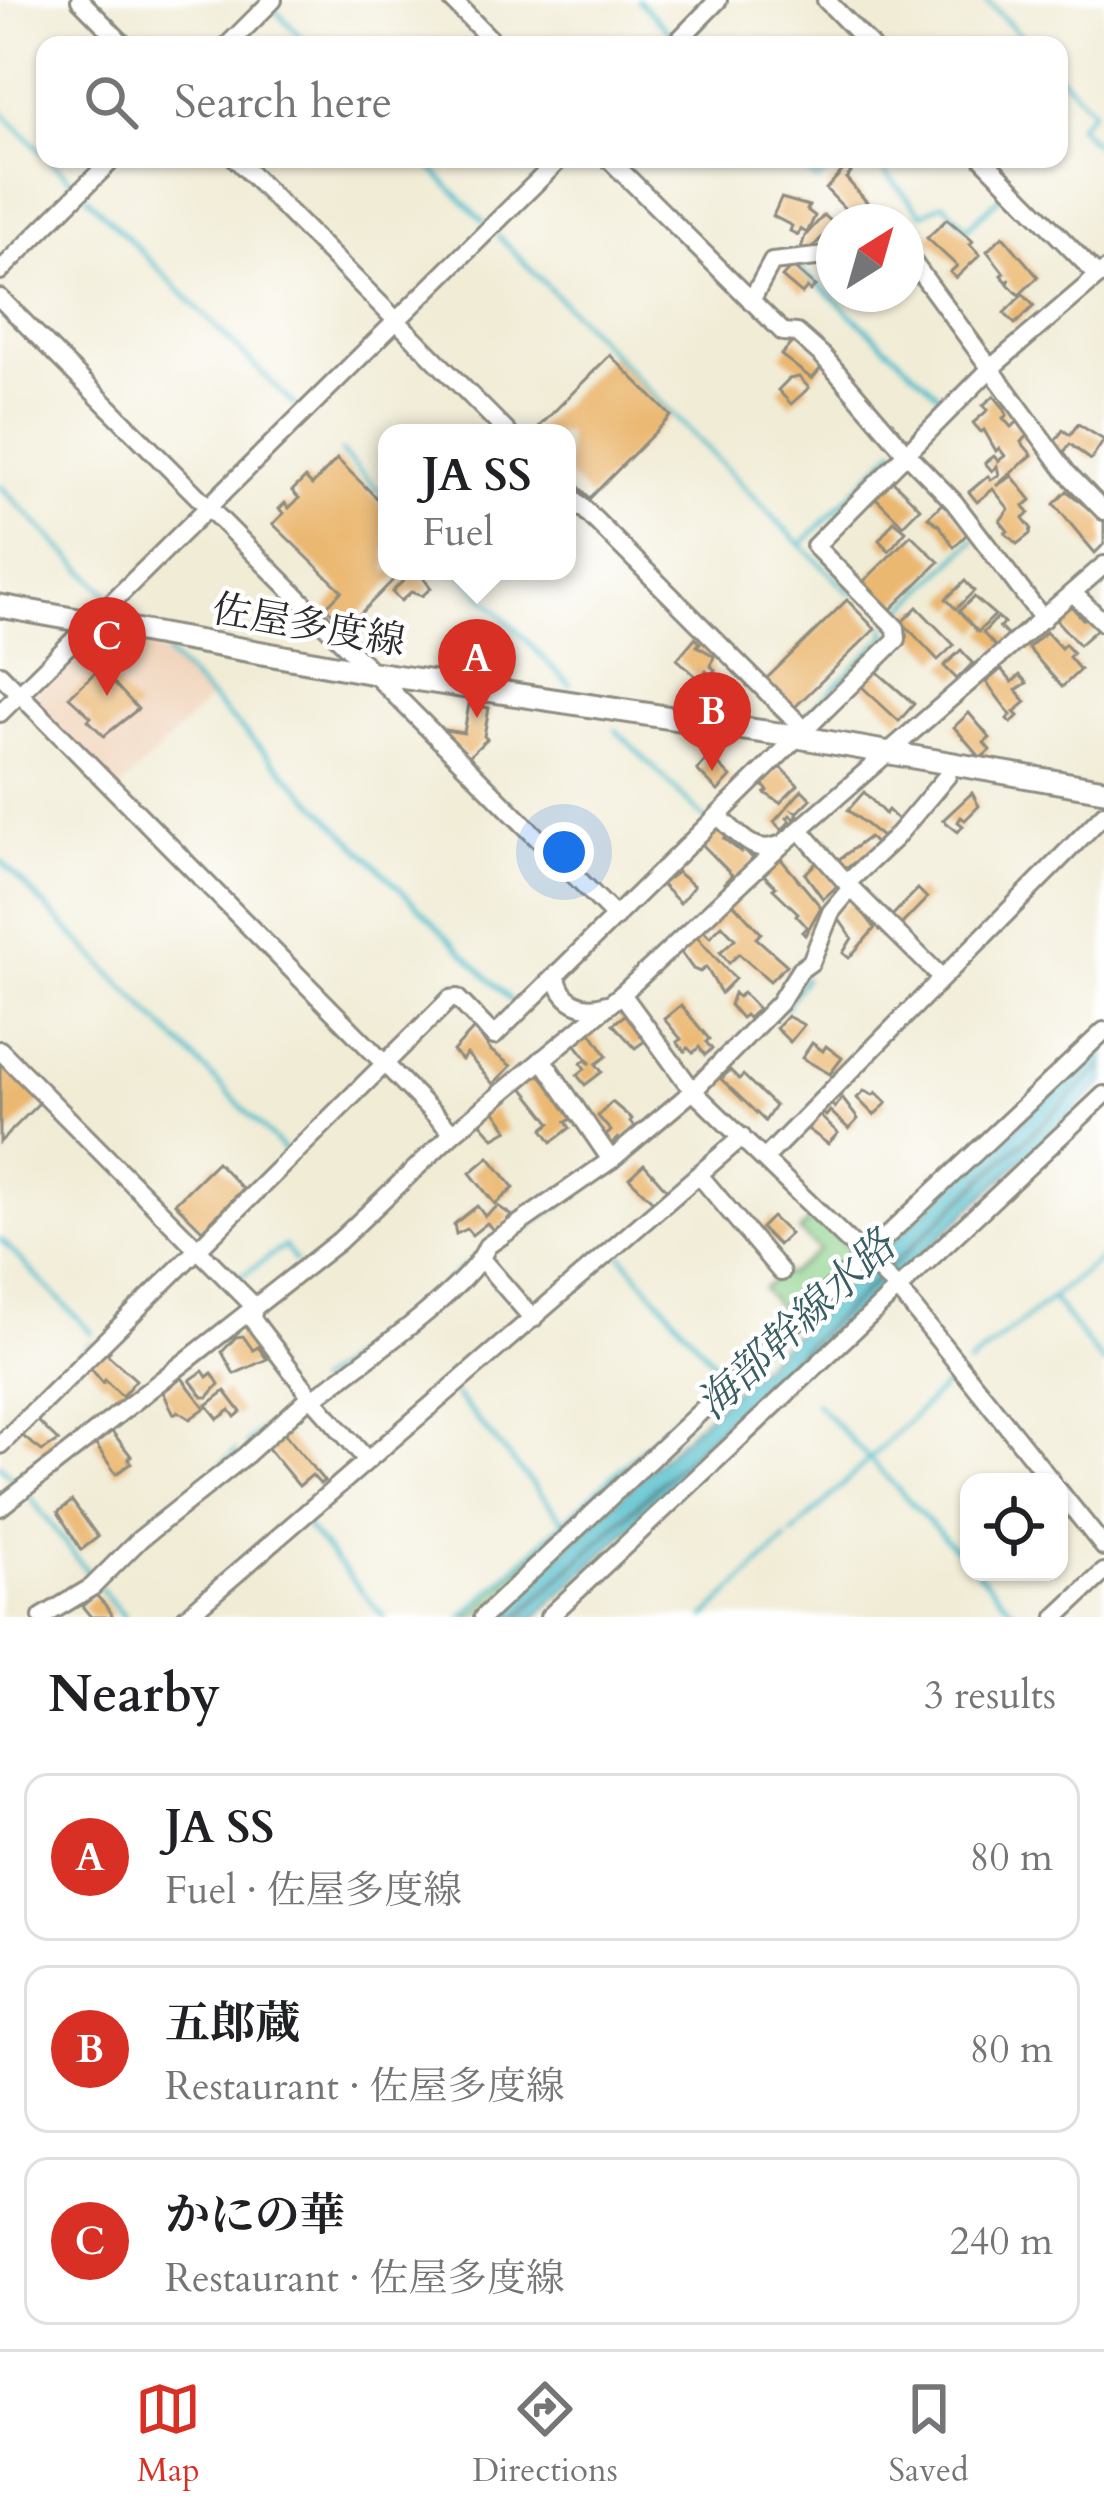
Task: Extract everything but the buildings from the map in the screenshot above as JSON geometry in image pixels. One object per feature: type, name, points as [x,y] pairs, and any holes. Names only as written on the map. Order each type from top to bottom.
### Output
[{"type":"main road","name":"佐屋多度線","points":[[0,606],[374,673],[801,733],[885,754],[1104,790]]},
{"type":"street","points":[[80,0],[115,36]]},
{"type":"street","points":[[237,36],[273,0]]},
{"type":"street","points":[[452,0],[487,36]]},
{"type":"street","points":[[683,36],[718,0]]},
{"type":"street","points":[[826,0],[861,36]]},
{"type":"street","points":[[0,271],[103,168]]},
{"type":"street","points":[[245,168],[499,424]]},
{"type":"street","points":[[0,713],[551,168]]},
{"type":"street","points":[[618,168],[783,332],[797,333],[823,356],[954,502],[1042,619]]},
{"type":"street","points":[[0,1445],[450,999],[457,998],[494,1036],[897,639],[896,628],[815,546],[992,367],[1101,273],[992,168]]},
{"type":"street","points":[[751,301],[772,262],[816,257]]},
{"type":"street","points":[[924,277],[1067,473],[1104,512]]},
{"type":"street","points":[[0,298],[616,917]]},
{"type":"street","points":[[576,501],[801,733]]},
{"type":"street","points":[[0,1507],[339,1241],[453,1133],[622,994],[885,754],[1104,565]]},
{"type":"street","points":[[1073,593],[1104,622]]},
{"type":"street","points":[[0,674],[453,1133]]},
{"type":"street","points":[[42,1617],[92,1587],[121,1556],[312,1398],[414,1322],[482,1260],[488,1246],[611,1160],[693,1090],[789,991],[800,970],[811,962],[831,912],[849,885],[894,839],[947,776],[950,765]]},
{"type":"street","points":[[765,1158],[1104,814]]},
{"type":"street","points":[[718,816],[754,848],[772,849],[793,836]]},
{"type":"street","points":[[793,836],[940,976]]},
{"type":"street","points":[[557,977],[559,988],[572,1003],[600,1007],[622,994]]},
{"type":"street","points":[[622,994],[693,1090],[896,1287],[1045,1473]]},
{"type":"street","points":[[483,1617],[1104,1031]]},
{"type":"street","points":[[0,1050],[254,1306]]},
{"type":"street","points":[[542,1059],[611,1160]]},
{"type":"street","points":[[550,1617],[1104,1095]]},
{"type":"street","points":[[187,1617],[742,1137]]},
{"type":"street","points":[[700,1176],[781,1271]]},
{"type":"street","points":[[482,1260],[533,1319]]},
{"type":"street","points":[[254,1306],[252,1319],[367,1460]]},
{"type":"street","points":[[0,1479],[0,1496]]},
{"type":"street","points":[[1068,1502],[1104,1547]]},
{"type":"street","points":[[1056,1617],[1104,1572]]},
{"type":"shaded area","points":[[115,639],[156,647],[209,699],[119,790],[33,702],[37,690],[87,653]]},
{"type":"green space","points":[[816,1214],[856,1258],[476,1617],[466,1617],[786,1317],[763,1289],[819,1250],[799,1231]]},
{"type":"water","points":[[1104,1043],[1104,1064],[517,1617],[492,1617]]},
{"type":"water","points":[[1104,1067],[1104,1083],[536,1617],[520,1617]]},
{"type":"waterway","points":[[638,0],[671,33]]},
{"type":"waterway","points":[[986,0],[1021,36]]},
{"type":"waterway","points":[[273,8],[300,36]]},
{"type":"waterway","points":[[1068,84],[1093,110],[1078,126],[1104,152]]},
{"type":"waterway","points":[[0,110],[36,146]]},
{"type":"waterway","points":[[58,168],[75,184]]},
{"type":"waterway","points":[[431,168],[484,222]]},
{"type":"waterway","points":[[804,168],[817,181],[831,168]]},
{"type":"waterway","points":[[881,168],[922,214],[944,203],[967,228],[1004,194]]},
{"type":"waterway","points":[[87,197],[295,406]]},
{"type":"waterway","points":[[498,236],[801,545]]},
{"type":"waterway","points":[[799,267],[948,403]]},
{"type":"waterway","points":[[851,594],[801,545],[895,449]]},
{"type":"waterway","points":[[341,452],[378,490]]},
{"type":"waterway","points":[[0,486],[107,594]]},
{"type":"waterway","points":[[899,614],[974,540]]},
{"type":"waterway","points":[[467,580],[570,685]]},
{"type":"waterway","points":[[124,604],[132,615]]},
{"type":"waterway","points":[[809,713],[887,634],[884,627]]},
{"type":"waterway","points":[[167,654],[516,1006]]},
{"type":"waterway","points":[[616,730],[706,820]]},
{"type":"waterway","points":[[0,860],[285,1151]]},
{"type":"waterway","points":[[785,1008],[805,978]]},
{"type":"waterway","points":[[442,996],[454,984],[463,995]]},
{"type":"waterway","points":[[626,1159],[674,1118]]},
{"type":"waterway","points":[[490,1253],[607,1173]]},
{"type":"waterway","points":[[0,1239],[92,1333]]},
{"type":"waterway","points":[[218,1259],[239,1278],[285,1246],[295,1261]]},
{"type":"waterway","name":"海部幹線水路","points":[[621,1255],[723,1373]]},
{"type":"waterway","points":[[968,1365],[1104,1256]]},
{"type":"waterway","points":[[315,1383],[421,1305],[465,1265]]},
{"type":"waterway","points":[[1052,1298],[1104,1364]]},
{"type":"waterway","name":"海部幹線水路","points":[[462,1617],[780,1319]]},
{"type":"waterway","points":[[0,1433],[91,1343]]},
{"type":"waterway","points":[[792,1534],[958,1373]]},
{"type":"waterway","points":[[455,1394],[564,1521]]},
{"type":"waterway","points":[[815,1402],[960,1555]]},
{"type":"waterway","points":[[246,1444],[262,1429]]},
{"type":"waterway","points":[[223,1463],[236,1451]]},
{"type":"waterway","points":[[0,1465],[18,1484]]},
{"type":"waterway","points":[[27,1493],[93,1579]]},
{"type":"waterway","points":[[306,1526],[384,1617]]},
{"type":"waterway","points":[[705,1617],[786,1539]]},
{"type":"waterway","points":[[98,1570],[113,1552]]},
{"type":"waterway","points":[[985,1581],[1019,1617]]},
{"type":"waterway","points":[[101,1589],[124,1617]]},
{"type":"place","name":"かにの華","points":[[107,696]]},
{"type":"place","name":"JA SS","points":[[477,718]]},
{"type":"place","name":"五郎蔵","points":[[712,771]]}]
